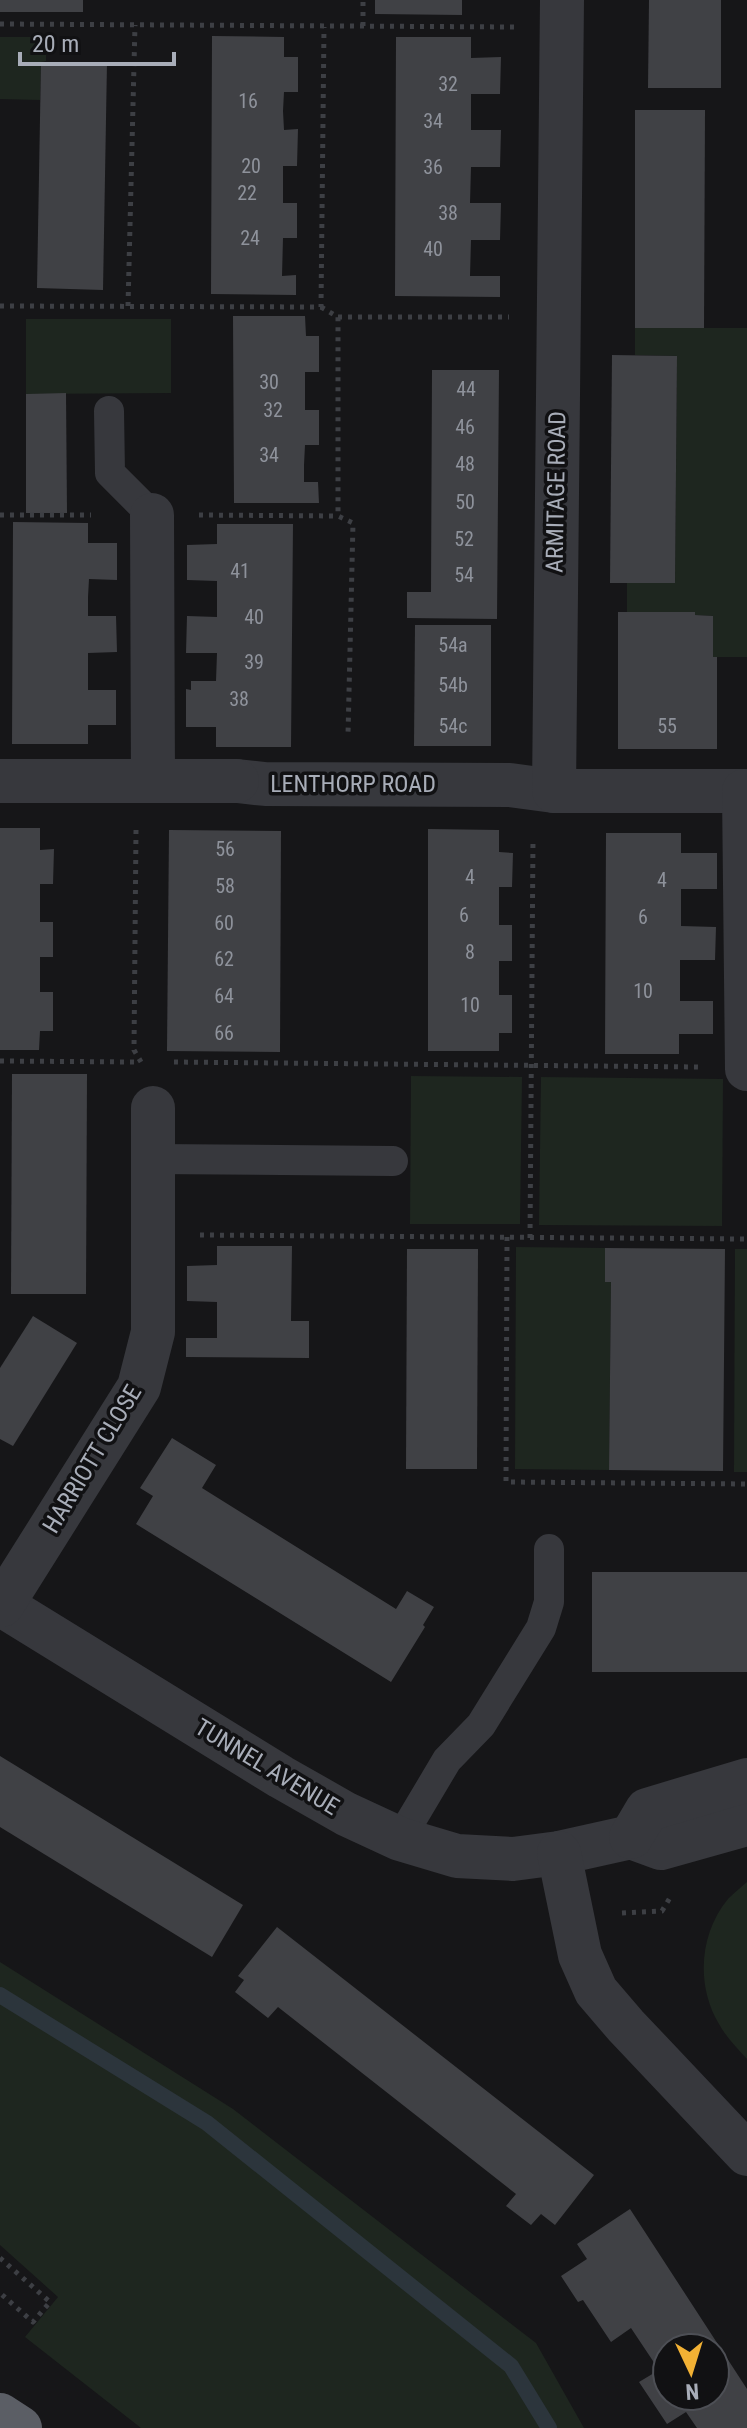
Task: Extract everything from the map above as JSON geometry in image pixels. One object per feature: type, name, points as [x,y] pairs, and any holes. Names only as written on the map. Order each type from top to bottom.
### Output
[{"type":"highway","points":[[0,2415],[20,2428]]},
{"type":"street","name":"ARMITAGE ROAD","points":[[543,808],[561,14]]},
{"type":"street","points":[[144,781],[172,515]]},
{"type":"street","name":"LENTHORP ROAD","points":[[0,781],[510,785],[543,808]]},
{"type":"street","points":[[543,808],[746,791],[747,1069]]},
{"type":"street","name":"HARRIOTT CLOSE","points":[[1,1604],[139,1387],[153,1332],[153,1108]]},
{"type":"street","name":"TUNNEL AVENUE","points":[[1,1604],[346,1814],[400,1839],[457,1856],[513,1859],[559,1853],[631,1837],[661,1848],[747,1824]]},
{"type":"street","points":[[631,1837],[647,1810],[747,1780]]},
{"type":"street","points":[[559,1853],[580,1955],[596,1991],[747,2154]]},
{"type":"lane","points":[[109,411],[110,473],[172,515]]},
{"type":"lane","points":[[154,1159],[393,1161]]},
{"type":"lane","points":[[400,1839],[447,1760],[481,1725],[541,1628],[549,1602],[549,1549]]},
{"type":"path","points":[[363,0],[363,26]]},
{"type":"path","points":[[0,24],[324,27],[561,14]]},
{"type":"path","points":[[128,306],[135,25]]},
{"type":"path","points":[[321,307],[324,27]]},
{"type":"path","points":[[0,306],[321,307],[338,317],[517,317]]},
{"type":"path","points":[[338,317],[338,516]]},
{"type":"path","points":[[0,515],[100,515]]},
{"type":"path","points":[[172,515],[338,516],[353,523],[347,784]]},
{"type":"path","points":[[144,781],[134,1050],[148,1076],[153,1108]]},
{"type":"path","points":[[530,1238],[531,1066],[543,808]]},
{"type":"path","points":[[0,1061],[156,1062]]},
{"type":"path","points":[[172,1062],[703,1067]]},
{"type":"path","points":[[194,1235],[747,1239]]},
{"type":"path","points":[[507,1237],[506,1482],[747,1484]]},
{"type":"path","points":[[618,1913],[662,1911]]},
{"type":"path","points":[[0,2258],[50,2302],[33,2322],[0,2293]]},
{"type":"shaded area","points":[[0,37],[46,37],[46,61],[41,62],[40,100],[0,99]]},
{"type":"shaded area","points":[[26,319],[171,319],[171,393],[26,394]]},
{"type":"shaded area","points":[[635,328],[747,328],[747,657],[713,657],[713,616],[695,615],[694,612],[627,612],[627,582],[675,583],[677,356],[635,355]]},
{"type":"shaded area","points":[[411,1076],[522,1077],[520,1224],[410,1224]]},
{"type":"shaded area","points":[[541,1077],[723,1079],[722,1226],[539,1225]]},
{"type":"shaded area","points":[[516,1247],[605,1248],[605,1281],[611,1282],[609,1470],[515,1469]]},
{"type":"shaded area","points":[[735,1249],[747,1249],[747,1472],[734,1472]]},
{"type":"shaded area","points":[[747,1882],[747,2059],[725,2033],[712,2009],[704,1977],[704,1960],[706,1944],[718,1913]]},
{"type":"shaded area","points":[[0,1962],[233,2109],[536,2343],[584,2428],[141,2428],[25,2337],[58,2297],[0,2245]]},
{"type":"building","points":[[0,0],[83,0],[83,12],[0,12]]},
{"type":"building","points":[[375,0],[462,0],[462,15],[375,14]]},
{"type":"building","points":[[649,0],[721,0],[721,88],[648,88]]},
{"type":"building","points":[[212,36],[284,37],[284,57],[298,57],[298,92],[284,92],[283,111],[284,130],[298,129],[297,166],[283,166],[283,203],[297,203],[297,238],[283,238],[282,276],[296,275],[296,295],[211,294]]},
{"type":"building","points":[[396,37],[471,37],[471,58],[501,57],[500,94],[471,94],[471,130],[501,130],[500,167],[471,167],[470,203],[501,203],[500,240],[471,240],[470,276],[500,276],[500,297],[395,296]]},
{"type":"building","points":[[41,62],[107,62],[103,290],[37,288]]},
{"type":"building","points":[[635,110],[705,110],[704,328],[635,328]]},
{"type":"building","points":[[233,316],[305,316],[306,336],[319,336],[319,372],[305,372],[305,410],[319,410],[319,445],[305,445],[304,482],[318,482],[319,503],[234,503]]},
{"type":"building","points":[[612,355],[677,356],[675,583],[610,583]]},
{"type":"building","points":[[432,370],[499,370],[497,619],[407,618],[407,592],[431,592]]},
{"type":"building","points":[[66,393],[67,513],[26,513],[26,394]]},
{"type":"building","points":[[13,522],[88,523],[88,543],[117,543],[117,580],[89,579],[88,597],[88,616],[116,616],[117,652],[88,653],[88,690],[116,690],[116,725],[88,725],[88,744],[12,744]]},
{"type":"building","points":[[217,524],[293,524],[291,747],[216,747],[216,727],[186,727],[186,689],[191,690],[191,681],[216,681],[217,653],[186,653],[187,616],[217,617],[217,581],[187,580],[187,545],[217,544]]},
{"type":"building","points":[[618,612],[695,612],[695,615],[713,616],[713,657],[717,657],[717,749],[618,749]]},
{"type":"building","points":[[415,625],[491,625],[491,746],[414,746]]},
{"type":"building","points":[[0,828],[40,828],[40,850],[54,849],[53,884],[40,884],[40,922],[53,922],[53,957],[40,957],[40,992],[53,992],[53,1031],[40,1031],[39,1050],[0,1050]]},
{"type":"building","points":[[428,829],[499,830],[499,852],[513,853],[512,887],[499,887],[499,925],[512,925],[512,961],[499,961],[499,995],[512,995],[512,1033],[499,1033],[499,1051],[428,1051]]},
{"type":"building","points":[[169,830],[281,831],[280,1052],[167,1051]]},
{"type":"building","points":[[606,833],[681,833],[681,853],[717,853],[717,889],[681,889],[681,926],[716,927],[715,960],[680,960],[680,1001],[713,1001],[713,1034],[679,1034],[679,1054],[605,1054]]},
{"type":"building","points":[[12,1074],[87,1074],[86,1294],[11,1294]]},
{"type":"building","points":[[217,1246],[292,1246],[291,1321],[309,1321],[309,1358],[186,1357],[186,1338],[217,1338],[217,1302],[187,1301],[187,1266],[217,1265]]},
{"type":"building","points":[[605,1248],[725,1249],[723,1471],[609,1470],[611,1282],[605,1282]]},
{"type":"building","points":[[407,1249],[478,1249],[477,1469],[406,1469]]},
{"type":"building","points":[[33,1316],[77,1343],[13,1446],[0,1439],[0,1368]]},
{"type":"building","points":[[172,1438],[216,1465],[202,1488],[396,1609],[407,1591],[434,1607],[391,1682],[136,1524],[153,1496],[140,1488]]},
{"type":"building","points":[[592,1572],[747,1572],[747,1672],[592,1672]]},
{"type":"building","points":[[0,1756],[243,1905],[212,1957],[0,1827]]},
{"type":"building","points":[[277,1927],[594,2175],[555,2225],[541,2214],[531,2225],[506,2206],[516,2194],[436,2131],[278,2007],[268,2018],[235,1992],[244,1980],[238,1976]]},
{"type":"building","points":[[630,2209],[710,2332],[651,2332],[651,2358],[631,2328],[611,2342],[583,2300],[578,2302],[561,2276],[587,2259],[577,2244]]},
{"type":"building","points":[[731,2364],[747,2389],[747,2428],[697,2428],[686,2412],[731,2412]]},
{"type":"building","points":[[651,2375],[651,2400],[639,2382]]},
{"type":"building","points":[[659,2412],[686,2412],[667,2424]]},
{"type":"waterway","points":[[0,1995],[207,2123],[511,2366],[549,2428]]}]
